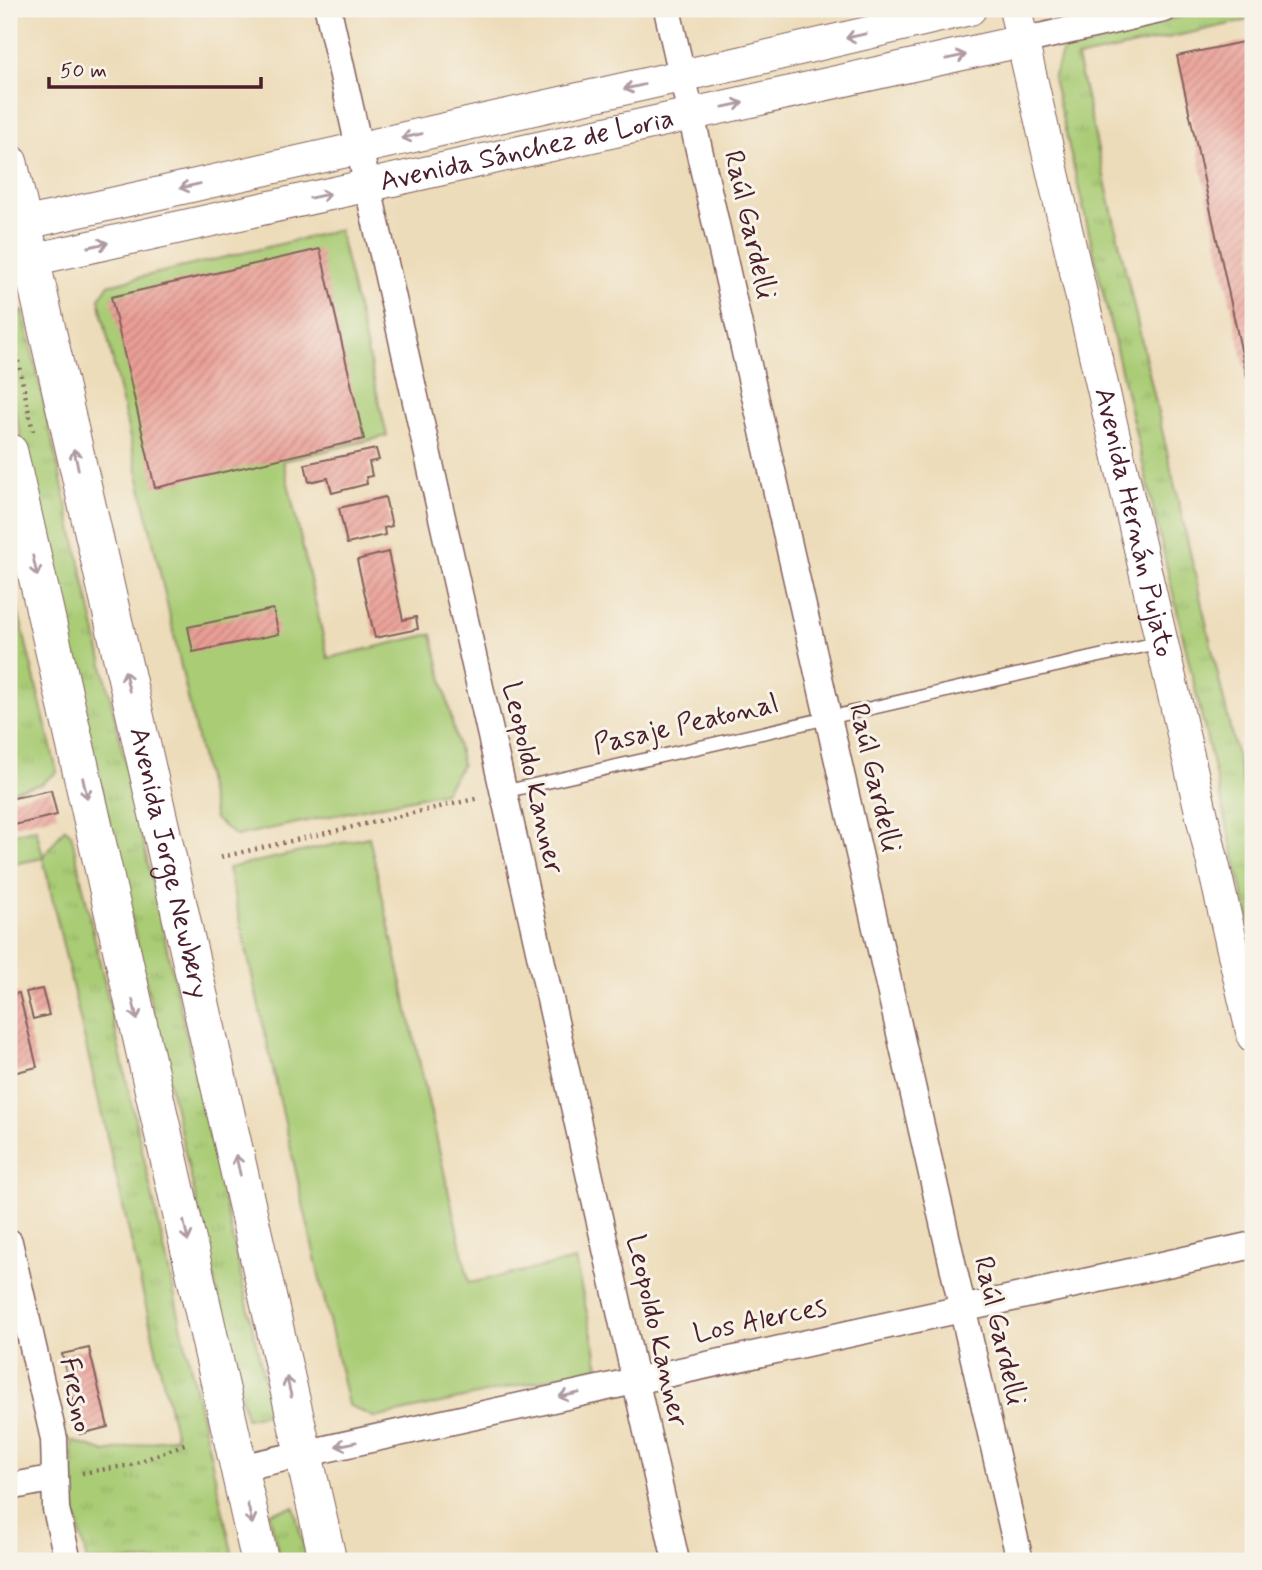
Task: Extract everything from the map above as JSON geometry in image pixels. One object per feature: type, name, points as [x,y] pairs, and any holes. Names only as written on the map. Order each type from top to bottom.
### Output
[{"type":"main road","name":"Avenida Jorge Newbery","points":[[9,163],[20,259],[328,1561]]},
{"type":"main road","points":[[9,452],[260,1561]]},
{"type":"street","name":"Leopoldo Kanner","points":[[328,9],[676,1561]]},
{"type":"street","name":"Raúl Gardelli","points":[[667,9],[1020,1561]]},
{"type":"street","name":"Avenida Sánchez de Loria","points":[[16,227],[970,9]]},
{"type":"street","name":"Avenida Hernán Pujato","points":[[1015,9],[1253,1036]]},
{"type":"street","points":[[1022,41],[1164,9]]},
{"type":"street","name":"Avenida Sánchez de Loria","points":[[20,259],[368,186],[1022,41]]},
{"type":"street","name":"Fresno","points":[[9,1242],[54,1439],[56,1509],[68,1561]]},
{"type":"street","name":"Los Alerces","points":[[239,1468],[1253,1245]]},
{"type":"street","points":[[9,1487],[55,1478]]},
{"type":"lane","name":"Pasaje Peatonal","points":[[503,792],[1162,642]]},
{"type":"path","points":[[221,856],[503,792]]},
{"type":"path","points":[[55,1478],[131,1465],[185,1444]]},
{"type":"green space","points":[[1213,9],[1253,9],[1253,19],[1077,58],[1253,828],[1253,937],[1053,78],[1063,50],[1073,42]]},
{"type":"green space","points":[[339,230],[387,436],[283,461],[328,658],[432,634],[462,765],[444,792],[236,836],[215,819],[99,299],[108,285]]},
{"type":"green space","points":[[23,311],[272,1413],[246,1418],[9,384],[9,314]]},
{"type":"green space","points":[[9,573],[57,772],[41,784],[9,791]]},
{"type":"green space","points":[[36,828],[43,857],[65,828],[71,833],[234,1561],[87,1561],[72,1499],[72,1441],[106,1452],[176,1437],[43,858],[9,865],[9,835]]},
{"type":"green space","points":[[369,837],[469,1283],[575,1260],[599,1367],[375,1418],[348,1405],[228,868]]},
{"type":"green space","points":[[294,1507],[307,1561],[280,1561],[269,1513]]},
{"type":"building","points":[[1252,40],[1253,47],[1252,400],[1177,56]]},
{"type":"building","points":[[320,249],[364,439],[155,488],[111,297]]},
{"type":"building","points":[[376,449],[379,460],[369,462],[372,476],[366,477],[367,484],[332,493],[328,478],[309,482],[305,464]]},
{"type":"building","points":[[385,497],[392,526],[384,528],[385,535],[347,544],[339,508]]},
{"type":"building","points":[[388,552],[403,620],[416,617],[418,629],[375,638],[357,560]]},
{"type":"building","points":[[273,609],[279,634],[193,652],[188,627]]},
{"type":"building","points":[[51,790],[57,815],[10,826],[9,799]]},
{"type":"building","points":[[42,989],[49,1015],[33,1019],[26,992]]},
{"type":"building","points":[[19,993],[37,1067],[9,1074],[9,995]]},
{"type":"building","points":[[89,1348],[108,1427],[80,1434],[62,1354]]}]
